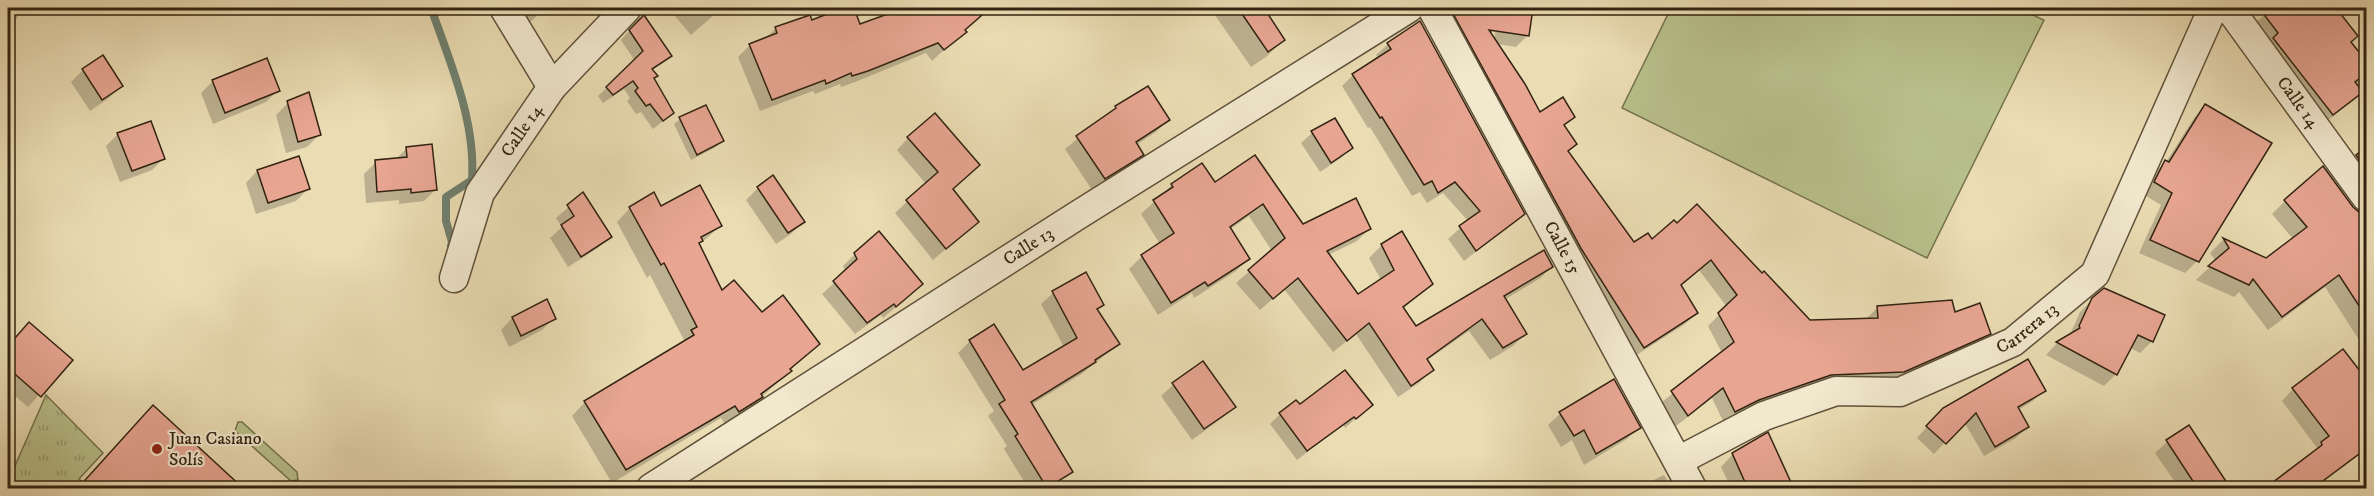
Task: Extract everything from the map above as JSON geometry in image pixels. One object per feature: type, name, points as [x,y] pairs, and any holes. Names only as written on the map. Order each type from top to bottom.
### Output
[{"type":"street","points":[[504,8],[552,87]]},
{"type":"street","name":"Calle 14","points":[[454,278],[480,194],[552,87],[627,8]]},
{"type":"street","name":"Calle 13","points":[[651,489],[1078,215],[1409,8]]},
{"type":"street","name":"Calle 15","points":[[1432,8],[1692,489]]},
{"type":"street","name":"Carrera 13","points":[[1678,461],[1764,416],[1836,391],[1900,392],[2013,342],[2095,274],[2213,8]]},
{"type":"street","name":"Calle 14","points":[[2229,8],[2367,197]]},
{"type":"green space","points":[[1671,8],[2017,8],[2044,20],[1927,258],[1622,108]]},
{"type":"green space","points":[[46,395],[103,453],[79,479],[89,488],[8,488],[8,482]]},
{"type":"green space","points":[[238,422],[242,422],[297,472],[298,480],[291,481],[235,431]]},
{"type":"building","points":[[842,8],[854,8],[860,24],[904,8],[990,8],[965,30],[967,32],[944,50],[938,43],[868,71],[852,76],[851,73],[826,84],[825,80],[772,100],[749,44],[777,33],[775,27],[810,15],[812,20]]},
{"type":"building","points":[[1238,8],[1264,8],[1285,40],[1268,52]]},
{"type":"building","points":[[1450,8],[1533,8],[1529,36],[1489,30],[1525,84],[1540,112],[1563,97],[1575,117],[1564,125],[1577,144],[1568,151],[1634,242],[1648,233],[1652,239],[1674,220],[1677,223],[1697,204],[1810,320],[1878,318],[1877,306],[1952,300],[1955,312],[1980,303],[1991,334],[1904,372],[1831,375],[1759,400],[1735,412],[1723,388],[1688,416],[1671,391],[1734,342],[1718,313],[1737,295],[1711,260],[1681,285],[1698,313],[1644,348],[1582,250]]},
{"type":"building","points":[[2259,8],[2336,8],[2358,36],[2351,42],[2367,62],[2367,73],[2355,82],[2363,92],[2333,115],[2273,38],[2278,33]]},
{"type":"building","points":[[644,15],[672,56],[652,69],[658,76],[654,78],[674,113],[663,121],[650,104],[646,106],[635,91],[638,88],[633,81],[613,95],[606,87],[643,51],[629,30]]},
{"type":"building","points":[[1420,21],[1525,214],[1476,251],[1459,226],[1480,211],[1455,182],[1438,193],[1432,181],[1424,185],[1352,74],[1391,49],[1387,43]]},
{"type":"building","points":[[103,55],[123,86],[102,100],[82,69]]},
{"type":"building","points":[[267,58],[280,91],[225,113],[212,80]]},
{"type":"building","points":[[1148,86],[1170,120],[1136,142],[1144,155],[1105,179],[1076,136],[1116,108],[1115,106]]},
{"type":"building","points":[[309,92],[321,135],[298,142],[287,101]]},
{"type":"building","points":[[2205,104],[2272,143],[2199,262],[2150,240],[2172,193],[2154,182],[2165,160],[2169,162]]},
{"type":"building","points":[[706,105],[724,141],[697,155],[679,117]]},
{"type":"building","points":[[935,113],[980,165],[953,189],[979,222],[946,249],[906,200],[938,172],[907,137]]},
{"type":"building","points":[[1335,118],[1353,148],[1331,163],[1311,131]]},
{"type":"building","points":[[151,121],[165,159],[132,171],[117,133]]},
{"type":"building","points":[[432,144],[437,190],[411,193],[411,189],[377,192],[375,160],[407,157],[406,147]]},
{"type":"building","points":[[2367,147],[2367,170],[2356,155]]},
{"type":"building","points":[[1255,155],[1303,224],[1356,198],[1371,229],[1327,251],[1358,294],[1394,270],[1381,244],[1402,231],[1433,284],[1403,307],[1416,326],[1544,250],[1553,267],[1504,296],[1527,334],[1503,348],[1482,319],[1427,359],[1434,370],[1411,386],[1369,323],[1347,341],[1298,278],[1273,299],[1248,270],[1285,238],[1263,204],[1230,227],[1250,259],[1208,286],[1205,282],[1171,303],[1141,255],[1174,233],[1153,200],[1173,187],[1171,184],[1202,163],[1215,182]]},
{"type":"building","points":[[299,156],[310,189],[268,203],[257,170]]},
{"type":"building","points":[[2323,166],[2353,207],[2359,212],[2367,213],[2367,318],[2339,275],[2282,317],[2253,279],[2249,285],[2208,266],[2229,248],[2223,238],[2266,258],[2307,227],[2284,200]]},
{"type":"building","points":[[773,175],[805,222],[788,233],[757,187]]},
{"type":"building","points":[[700,185],[722,226],[701,237],[703,241],[699,243],[722,290],[734,280],[762,312],[783,295],[820,344],[790,369],[792,371],[761,394],[763,397],[739,412],[735,406],[626,470],[584,401],[694,335],[691,330],[697,327],[664,263],[661,265],[629,207],[654,192],[661,206]]},
{"type":"building","points":[[583,192],[612,237],[581,257],[561,225],[574,216],[567,205]]},
{"type":"building","points":[[879,231],[923,284],[896,307],[894,304],[867,323],[833,281],[857,259],[854,253]]},
{"type":"building","points":[[1086,272],[1104,305],[1097,309],[1120,344],[1095,360],[1096,362],[1031,402],[1073,472],[1047,488],[1015,436],[1018,434],[999,404],[1005,400],[969,340],[994,324],[1023,370],[1077,338],[1052,291]]},
{"type":"building","points":[[2104,288],[2165,315],[2153,342],[2138,335],[2117,375],[2056,342],[2080,328],[2092,298]]},
{"type":"building","points":[[547,299],[556,319],[521,336],[512,317]]},
{"type":"building","points":[[29,322],[73,360],[41,397],[8,368],[8,346]]},
{"type":"building","points":[[2343,349],[2367,380],[2367,448],[2312,489],[2264,489],[2322,445],[2321,442],[2329,436],[2292,388]]},
{"type":"building","points":[[2028,359],[2046,391],[2018,407],[2029,427],[1995,447],[1976,413],[1946,444],[1926,426],[1943,408]]},
{"type":"building","points":[[1203,361],[1236,407],[1204,429],[1172,383]]},
{"type":"building","points":[[1345,370],[1373,405],[1307,451],[1279,413],[1296,400],[1300,404]]},
{"type":"building","points":[[1614,379],[1641,428],[1596,454],[1584,430],[1574,436],[1559,412]]},
{"type":"building","name":"Juan Casiano Solís","points":[[153,405],[244,489],[77,489]]},
{"type":"building","points":[[2189,425],[2231,489],[2198,489],[2166,440]]},
{"type":"building","points":[[1768,432],[1794,489],[1748,489],[1732,453]]},
{"type":"waterway","points":[[431,8],[460,92],[466,114],[472,158],[472,180],[446,197],[446,221],[451,246]]},
{"type":"place","name":"Juan Casiano Solís","points":[[157,449]]}]
